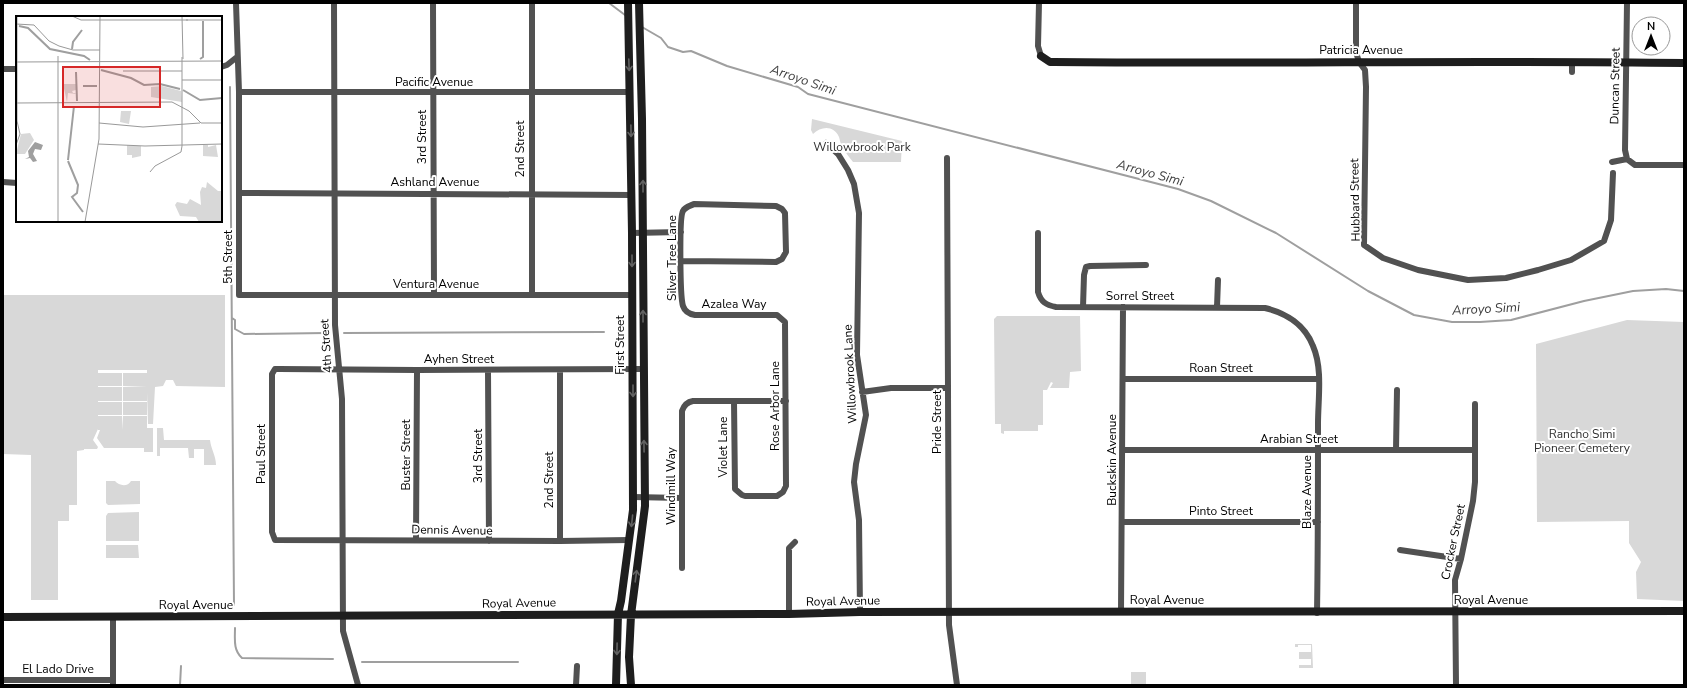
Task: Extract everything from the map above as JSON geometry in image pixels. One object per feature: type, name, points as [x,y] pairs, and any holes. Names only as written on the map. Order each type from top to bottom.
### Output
[{"type":"main road","name":"First Street","points":[[616,685],[618,614],[629,540],[633,497],[632,195],[628,3]]},
{"type":"main road","name":"First Street","points":[[631,685],[631,614],[644,521],[645,497],[643,232],[639,3]]},
{"type":"main road","name":"Patricia Avenue","points":[[1041,56],[1050,62],[1684,63]]},
{"type":"main road","name":"Royal Avenue","points":[[3,617],[343,617],[789,614],[860,612],[1684,611]]},
{"type":"street","name":"5th Street","points":[[236,3],[239,92],[239,295]]},
{"type":"street","name":"4th Street","points":[[334,3],[334,295],[338,370],[342,399],[343,617],[345,640],[358,685]]},
{"type":"street","name":"3rd Street","points":[[433,3],[434,294]]},
{"type":"street","name":"2nd Street","points":[[532,3],[532,295]]},
{"type":"street","points":[[1039,3],[1038,46],[1041,56]]},
{"type":"street","name":"Hubbard Street","points":[[1356,3],[1356,52],[1359,62],[1365,70],[1366,87],[1364,245],[1383,258],[1418,270],[1468,280],[1506,278],[1571,260],[1604,241],[1611,220],[1612,173]]},
{"type":"street","name":"Duncan Street","points":[[1626,159],[1627,3]]},
{"type":"street","points":[[222,67],[227,65],[237,57]]},
{"type":"street","points":[[1572,62],[1572,72]]},
{"type":"street","points":[[3,69],[16,69]]},
{"type":"street","name":"Pacific Avenue","points":[[239,92],[630,92]]},
{"type":"street","name":"Willowbrook Lane","points":[[826,143],[838,154],[848,170],[854,184],[858,200],[858,355],[865,419],[854,482],[859,520],[860,612]]},
{"type":"street","name":"Pride Street","points":[[947,158],[949,633],[956,685]]},
{"type":"street","points":[[1612,162],[1626,159],[1635,165],[1684,165]]},
{"type":"street","points":[[3,182],[16,183]]},
{"type":"street","name":"Ashland Avenue","points":[[239,193],[632,195]]},
{"type":"street","name":"Silver Tree Lane","points":[[681,261],[776,262],[782,259],[786,252],[786,216],[782,209],[776,206],[694,204],[686,207],[681,215],[681,261],[683,304],[685,310]]},
{"type":"street","points":[[632,233],[681,232]]},
{"type":"street","name":"Sorrel Street","points":[[1038,233],[1040,297],[1044,303],[1049,306],[1265,308],[1279,311],[1302,328]]},
{"type":"street","points":[[1083,307],[1084,274],[1086,267],[1146,265]]},
{"type":"street","points":[[1218,280],[1218,307]]},
{"type":"street","name":"Ventura Avenue","points":[[239,295],[632,295]]},
{"type":"street","name":"Buckskin Avenue","points":[[1121,612],[1123,522],[1123,307]]},
{"type":"street","name":"Azalea Way","points":[[685,310],[694,315],[776,315],[784,320]]},
{"type":"street","name":"Rose Arbor Lane","points":[[738,492],[746,496],[777,496],[783,492],[786,486],[786,325],[784,320]]},
{"type":"street","name":"Blaze Avenue","points":[[1302,328],[1308,336],[1315,351],[1318,379],[1318,522],[1316,612]]},
{"type":"street","name":"Ayhen Street","points":[[275,369],[644,369]]},
{"type":"street","name":"Paul Street","points":[[275,369],[272,374],[272,532],[275,540]]},
{"type":"street","name":"Buster Street","points":[[416,540],[417,370]]},
{"type":"street","name":"3rd Street","points":[[488,370],[489,542]]},
{"type":"street","name":"2nd Street","points":[[560,370],[560,542]]},
{"type":"street","name":"Roan Street","points":[[1123,379],[1318,379]]},
{"type":"street","points":[[862,392],[891,388],[948,388]]},
{"type":"street","points":[[1396,450],[1397,390]]},
{"type":"street","name":"Windmill Way","points":[[682,568],[682,411],[684,405],[693,401],[734,401]]},
{"type":"street","points":[[734,401],[786,401]]},
{"type":"street","name":"Violet Lane","points":[[734,401],[734,486],[738,492]]},
{"type":"street","name":"Crocker Street","points":[[1456,685],[1455,580],[1473,501],[1475,404]]},
{"type":"street","name":"Arabian Street","points":[[1123,450],[1475,450]]},
{"type":"street","points":[[633,497],[682,498]]},
{"type":"street","name":"Pinto Street","points":[[1123,522],[1318,522]]},
{"type":"street","name":"Dennis Avenue","points":[[275,540],[416,540],[489,542],[629,540]]},
{"type":"street","points":[[789,614],[789,548],[795,542]]},
{"type":"street","points":[[1400,550],[1461,559]]},
{"type":"street","points":[[113,617],[113,682]]},
{"type":"street","points":[[576,666],[576,685]]},
{"type":"street","name":"El Lado Drive","points":[[3,680],[113,682]]},
{"type":"green space","name":"Willowbrook Park","points":[[812,119],[902,141],[901,162],[853,162],[844,150],[837,133],[834,130],[823,128],[813,134],[811,130]]},
{"type":"green space","points":[[3,295],[225,295],[225,387],[176,386],[173,380],[166,380],[163,386],[155,387],[153,424],[148,424],[147,392],[147,401],[123,401],[123,387],[147,387],[123,386],[123,373],[147,373],[147,370],[98,370],[98,429],[93,440],[98,447],[97,449],[84,449],[77,451],[77,505],[69,505],[69,521],[58,521],[58,600],[31,600],[31,455],[3,454]]},
{"type":"green space","points":[[997,316],[1080,316],[1081,371],[1070,372],[1069,388],[1050,388],[1053,383],[1051,382],[1047,390],[1043,390],[1043,425],[1038,425],[1038,431],[1004,431],[1004,434],[1001,433],[1001,424],[995,424],[994,319]]},
{"type":"green space","name":"Rancho Simi Pioneer Cemetery","points":[[1627,320],[1684,322],[1684,601],[1637,599],[1636,572],[1641,562],[1629,543],[1629,521],[1537,522],[1536,344]]},
{"type":"green space","points":[[98,373],[122,373],[122,386],[98,386]]},
{"type":"green space","points":[[98,387],[122,387],[122,401],[98,401]]},
{"type":"green space","points":[[98,402],[122,402],[122,415],[98,415]]},
{"type":"green space","points":[[123,402],[147,402],[147,415],[123,415]]},
{"type":"green space","points":[[98,416],[122,416],[122,430],[123,416],[147,416],[147,428],[153,428],[153,452],[144,452],[144,448],[104,448],[97,438],[100,430],[98,430]]},
{"type":"green space","points":[[157,428],[163,428],[164,440],[210,440],[216,465],[204,465],[204,449],[194,449],[194,458],[189,458],[188,448],[160,448],[160,456],[157,456]]},
{"type":"green space","points":[[106,481],[115,481],[123,485],[130,483],[131,481],[140,481],[140,504],[108,505],[106,503]]},
{"type":"green space","points":[[139,512],[139,541],[106,541],[106,516],[108,513]]},
{"type":"green space","points":[[106,545],[138,545],[139,558],[106,558]]},
{"type":"green space","points":[[1295,644],[1312,644],[1313,668],[1299,668],[1299,665],[1311,665],[1311,659],[1299,659],[1299,652],[1311,652],[1311,645],[1298,645],[1298,647],[1295,647]]},
{"type":"green space","points":[[1131,672],[1146,672],[1146,685],[1131,685]]},
{"type":"waterway","name":"Arroyo Simi","points":[[609,3],[625,15]]},
{"type":"waterway","name":"Arroyo Simi","points":[[642,27],[661,38],[668,47],[683,52],[691,51],[727,66],[798,87],[808,94],[1178,189],[1211,201],[1276,233],[1368,291],[1414,315],[1452,322],[1511,320],[1584,301],[1633,291],[1666,289],[1684,291]]},
{"type":"waterway","points":[[230,87],[234,605]]},
{"type":"waterway","points":[[232,318],[235,320],[235,329],[244,334],[326,333]]},
{"type":"waterway","points":[[344,333],[604,332]]},
{"type":"waterway","points":[[235,628],[236,648],[242,658],[333,659]]},
{"type":"waterway","points":[[362,662],[518,662]]},
{"type":"waterway","points":[[180,685],[181,666]]}]
